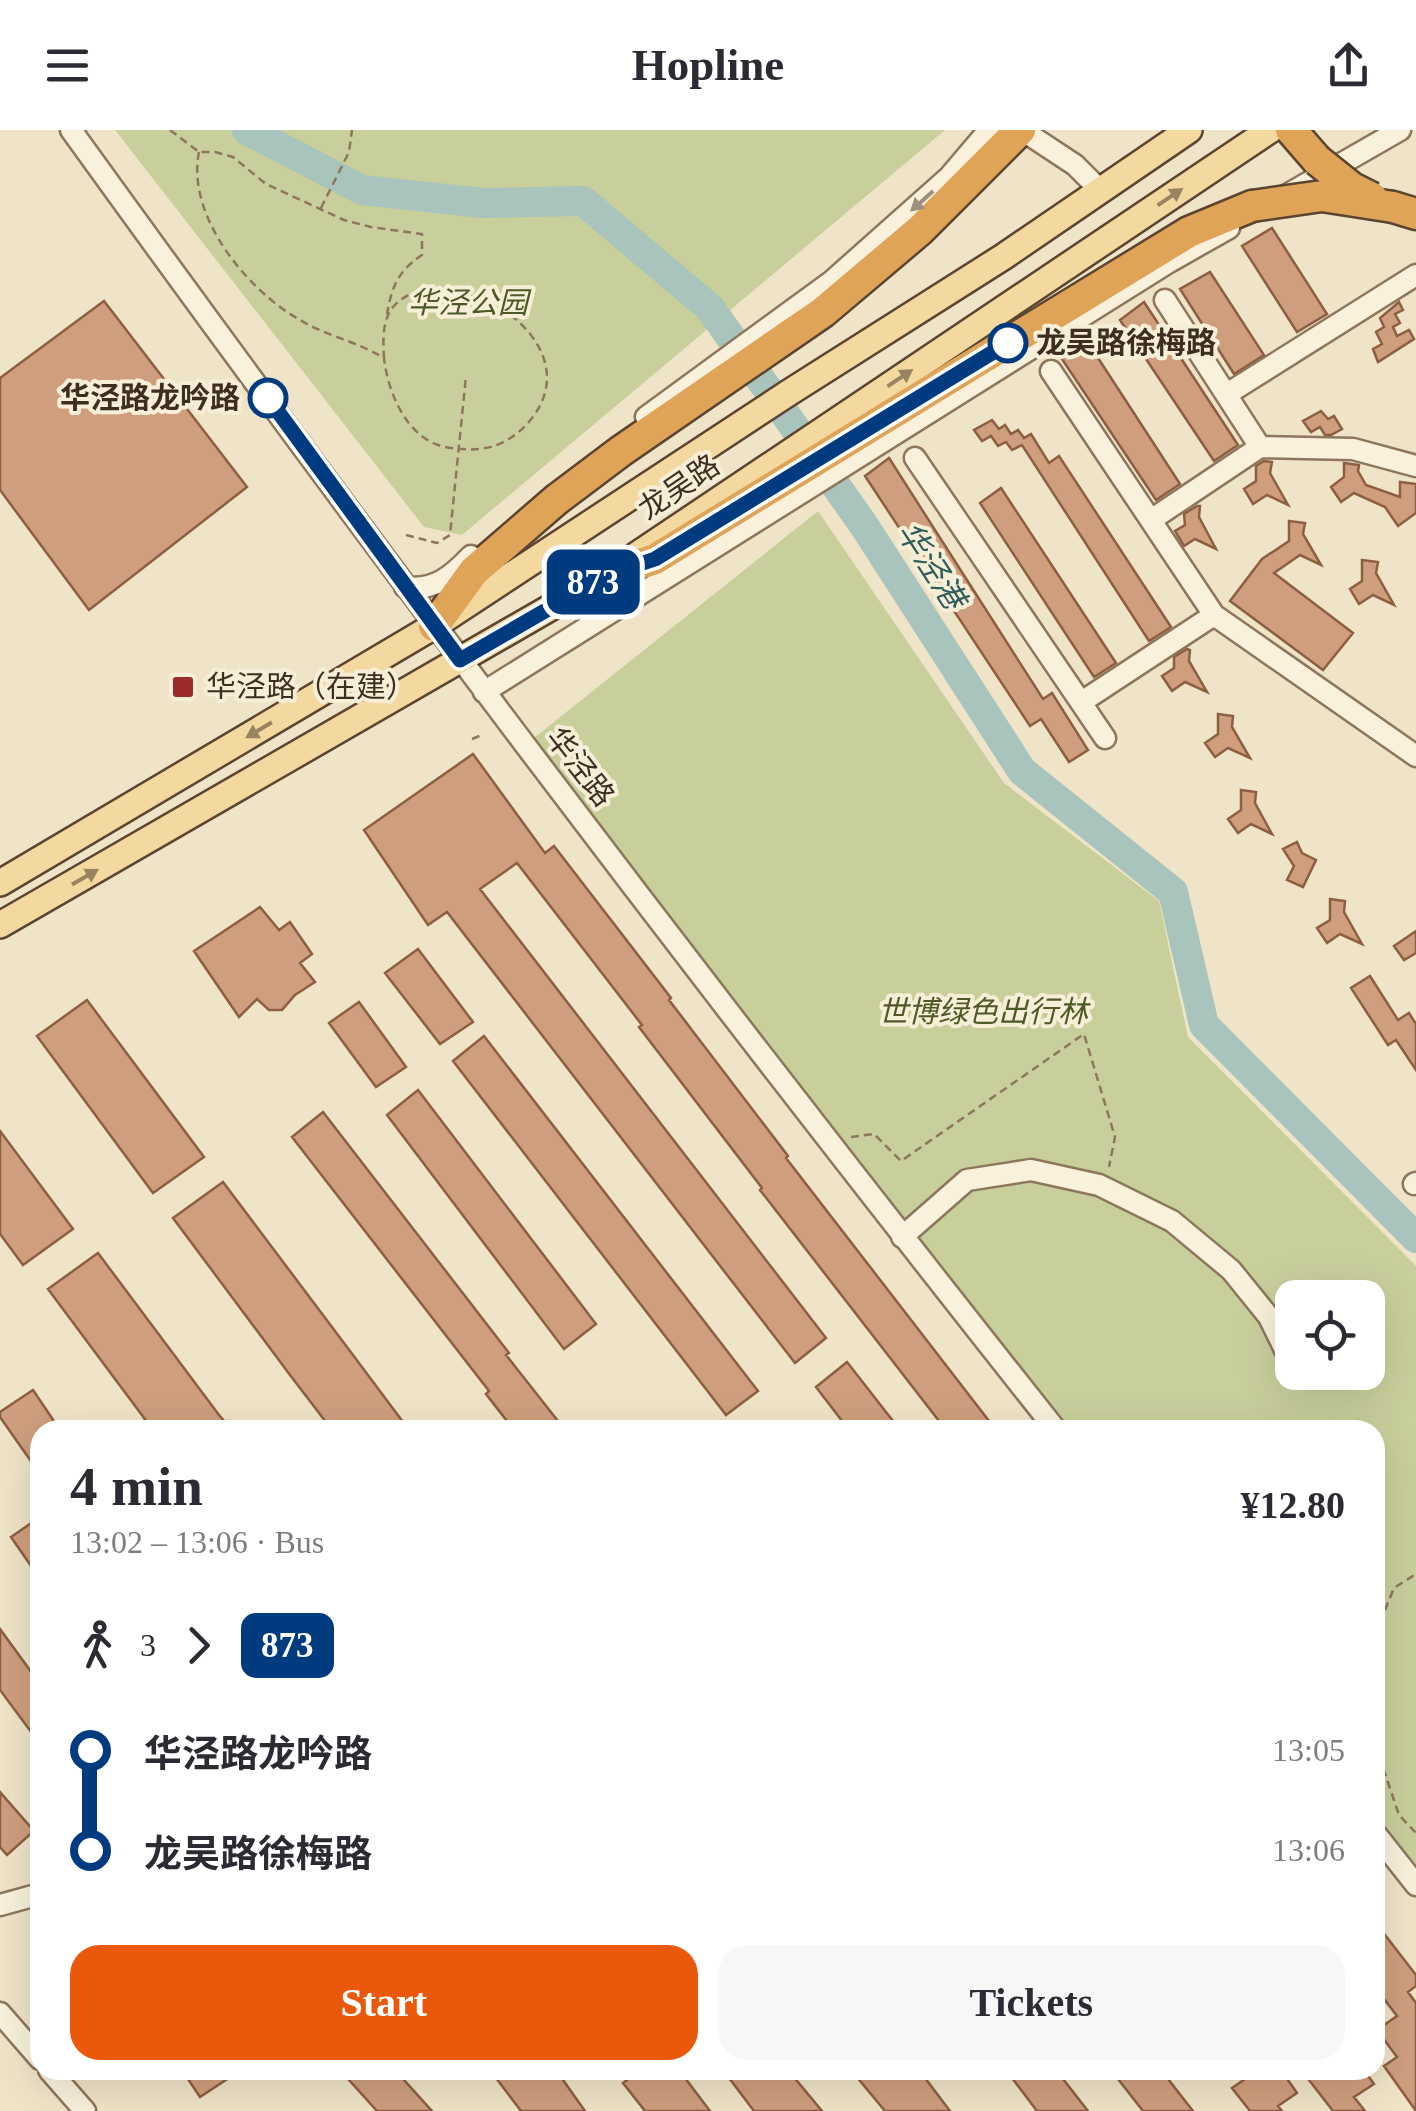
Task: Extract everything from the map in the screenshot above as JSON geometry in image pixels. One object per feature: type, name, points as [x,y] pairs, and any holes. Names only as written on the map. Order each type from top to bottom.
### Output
[{"type":"highway","points":[[434,626],[474,570],[556,500],[629,445],[784,340],[872,272],[932,219],[1021,130]]},
{"type":"highway","points":[[1292,130],[1334,174],[1362,193],[1405,211]]},
{"type":"highway","points":[[607,575],[655,559],[1209,222],[1252,206],[1298,197],[1346,198],[1405,211]]},
{"type":"main road","name":"龙吴路","points":[[0,883],[434,626],[1003,257],[1190,130]]},
{"type":"main road","points":[[789,476],[819,432],[1270,130]]},
{"type":"main road","points":[[0,925],[607,575]]},
{"type":"street","name":"华泾路","points":[[71,130],[434,626],[1048,1420]]},
{"type":"street","points":[[405,587],[426,590],[454,574],[480,547],[570,475],[832,282],[949,177],[989,130]]},
{"type":"street","points":[[1021,130],[1076,166],[1099,189]]},
{"type":"street","points":[[484,692],[789,476],[842,467],[1169,262],[1400,130]]},
{"type":"street","points":[[1228,394],[1416,276]]},
{"type":"street","points":[[1165,300],[1260,447]]},
{"type":"street","points":[[1051,371],[1214,614],[1416,756]]},
{"type":"street","points":[[1151,520],[1260,447],[1353,449],[1416,466]]},
{"type":"street","points":[[915,458],[1105,738]]},
{"type":"street","points":[[1083,701],[1214,614]]},
{"type":"street","points":[[902,1236],[968,1180],[1031,1170],[1105,1188],[1172,1221],[1231,1270],[1275,1328]]},
{"type":"street","points":[[1385,1845],[1416,1884]]},
{"type":"street","points":[[0,1905],[30,1897]]},
{"type":"street","points":[[0,2013],[30,2048]]},
{"type":"street","points":[[58,2080],[84,2111]]},
{"type":"path","points":[[170,130],[200,152],[233,157],[266,184],[320,210],[370,227],[422,234],[422,255],[405,266],[393,285],[386,320],[384,358],[386,376],[402,413],[416,431],[438,445],[483,450],[510,440],[544,399],[546,366],[536,342],[522,322],[500,305],[453,290],[430,290],[408,296],[394,306],[386,320]]},
{"type":"path","points":[[320,210],[349,152],[352,130]]},
{"type":"path","points":[[200,152],[195,172],[203,206],[222,244],[252,285],[299,320],[384,358]]},
{"type":"path","points":[[406,534],[436,543],[450,535],[466,376]]},
{"type":"path","points":[[472,738],[482,734]]},
{"type":"path","points":[[828,1140],[874,1134],[901,1160],[1084,1034],[1116,1137],[1105,1188]]},
{"type":"path","points":[[1385,1610],[1394,1588],[1416,1574]]},
{"type":"path","points":[[1385,1773],[1399,1814],[1416,1833]]},
{"type":"green space","name":"华泾公园","points":[[115,130],[945,130],[462,535],[424,527]]},
{"type":"green space","name":"世博绿色出行林","points":[[818,511],[1004,783],[1159,901],[1188,1037],[1416,1266],[1416,1880],[1385,1841],[1385,1420],[1055,1420],[525,745]]},
{"type":"building","points":[[1272,228],[1327,314],[1297,332],[1242,246]]},
{"type":"building","points":[[1210,272],[1264,355],[1234,374],[1180,289]]},
{"type":"building","points":[[104,301],[247,487],[89,610],[0,490],[0,378]]},
{"type":"building","points":[[1144,302],[1238,445],[1214,461],[1120,320]]},
{"type":"building","points":[[1399,302],[1403,310],[1395,314],[1400,323],[1393,327],[1397,336],[1409,330],[1414,339],[1378,362],[1373,349],[1382,344],[1376,332],[1384,327],[1380,318]]},
{"type":"building","points":[[1087,341],[1180,484],[1156,500],[1062,359]]},
{"type":"building","points":[[1321,411],[1328,419],[1334,416],[1342,429],[1331,435],[1325,435],[1320,427],[1311,432],[1303,421]]},
{"type":"building","points":[[992,420],[999,429],[1005,425],[1011,434],[1018,430],[1024,438],[1031,434],[1049,463],[1059,456],[1171,627],[1149,641],[1022,445],[1012,450],[1006,442],[998,446],[991,436],[982,441],[974,430]]},
{"type":"building","points":[[889,458],[1043,699],[1052,693],[1088,750],[1069,762],[1041,719],[1030,726],[865,476]]},
{"type":"building","points":[[1272,462],[1270,473],[1288,505],[1267,495],[1253,504],[1244,489],[1256,481],[1256,466]]},
{"type":"building","points":[[1344,463],[1359,465],[1366,485],[1400,497],[1400,482],[1416,484],[1416,513],[1398,526],[1385,507],[1354,493],[1341,502],[1331,487],[1344,477]]},
{"type":"building","points":[[1001,488],[1116,663],[1094,677],[980,503]]},
{"type":"building","points":[[1197,506],[1216,549],[1195,539],[1184,546],[1175,531],[1185,525],[1184,514]]},
{"type":"building","points":[[1289,521],[1305,523],[1303,534],[1321,565],[1300,555],[1274,573],[1353,633],[1323,670],[1230,601],[1262,559],[1289,541]]},
{"type":"building","points":[[1362,560],[1378,562],[1376,573],[1394,605],[1373,595],[1359,604],[1350,589],[1362,581]]},
{"type":"building","points":[[1187,649],[1189,661],[1207,692],[1185,682],[1172,691],[1162,676],[1174,668],[1174,657]]},
{"type":"building","points":[[1218,714],[1233,716],[1232,727],[1250,758],[1228,748],[1215,757],[1205,743],[1218,734]]},
{"type":"building","points":[[473,754],[545,853],[554,846],[671,998],[786,1158],[988,1420],[938,1420],[760,1190],[639,1027],[642,1025],[517,863],[480,889],[826,1338],[795,1363],[447,912],[428,925],[364,830]]},
{"type":"building","points":[[1241,790],[1256,792],[1255,803],[1272,834],[1251,824],[1238,833],[1228,819],[1241,810]]},
{"type":"building","points":[[1297,842],[1302,853],[1316,860],[1303,887],[1287,880],[1294,866],[1283,849]]},
{"type":"building","points":[[1330,899],[1345,901],[1344,912],[1362,944],[1340,934],[1327,943],[1317,928],[1330,920]]},
{"type":"building","points":[[260,907],[279,930],[290,922],[312,954],[300,963],[315,982],[295,995],[282,1010],[269,1010],[257,999],[239,1017],[194,951]]},
{"type":"building","points":[[1416,931],[1416,953],[1404,960],[1394,946]]},
{"type":"building","points":[[418,949],[473,1022],[440,1044],[385,973]]},
{"type":"building","points":[[1370,976],[1398,1020],[1409,1013],[1416,1024],[1416,1070],[1396,1040],[1388,1045],[1351,988]]},
{"type":"building","points":[[87,1000],[204,1157],[153,1193],[37,1036]]},
{"type":"building","points":[[359,1002],[406,1067],[376,1087],[329,1023]]},
{"type":"building","points":[[484,1036],[758,1391],[726,1415],[453,1061]]},
{"type":"building","points":[[418,1090],[596,1324],[564,1349],[387,1115]]},
{"type":"building","points":[[323,1112],[557,1420],[506,1420],[486,1394],[489,1391],[292,1137]]},
{"type":"building","points":[[0,1131],[73,1229],[23,1265],[0,1234]]},
{"type":"building","points":[[223,1182],[402,1420],[324,1420],[173,1218]]},
{"type":"building","points":[[98,1253],[223,1420],[146,1420],[48,1289]]},
{"type":"building","points":[[847,1362],[892,1420],[841,1420],[816,1387]]},
{"type":"building","points":[[33,1390],[53,1420],[30,1420],[30,1460],[0,1417],[0,1412]]},
{"type":"building","points":[[30,1524],[30,1565],[11,1537]]},
{"type":"building","points":[[0,1629],[30,1670],[30,1730],[0,1690]]},
{"type":"building","points":[[0,1792],[30,1826],[30,1835],[7,1855],[0,1847]]},
{"type":"building","points":[[1385,1935],[1416,1975],[1416,1986],[1408,1992],[1416,2003],[1416,2111],[1385,2067],[1397,2057],[1385,2041],[1385,2024],[1397,2016],[1385,2000]]},
{"type":"building","points":[[189,2080],[226,2080],[200,2097]]},
{"type":"building","points":[[349,2080],[404,2080],[432,2111],[377,2111]]},
{"type":"building","points":[[498,2080],[563,2080],[585,2111],[521,2111]]},
{"type":"building","points":[[687,2080],[710,2111],[645,2111],[623,2083]]},
{"type":"building","points":[[731,2080],[796,2080],[822,2111],[754,2111]]},
{"type":"building","points":[[859,2080],[927,2080],[950,2111],[885,2111]]},
{"type":"building","points":[[1014,2080],[1064,2080],[1088,2111],[1037,2111]]},
{"type":"building","points":[[1119,2080],[1169,2080],[1193,2111],[1143,2111]]},
{"type":"building","points":[[1244,2080],[1288,2080],[1297,2093],[1278,2106],[1282,2111],[1250,2111],[1232,2088]]},
{"type":"building","points":[[1309,2080],[1371,2080],[1374,2084],[1354,2097],[1365,2111],[1333,2111]]},
{"type":"waterway","name":"华泾港","points":[[247,130],[362,190],[483,203],[583,201],[710,308],[863,524],[1022,771],[1173,892],[1204,1025],[1416,1238]]},
{"type":"bus line","name":"873","points":[[268,398],[460,660],[607,575],[655,559],[1008,343]]},
{"type":"place","name":"龙吴路徐梅路","points":[[1008,343]]},
{"type":"place","name":"华泾路龙吟路","points":[[268,398]]},
{"type":"place","name":"华泾路（在建）","points":[[183,687]]}]
